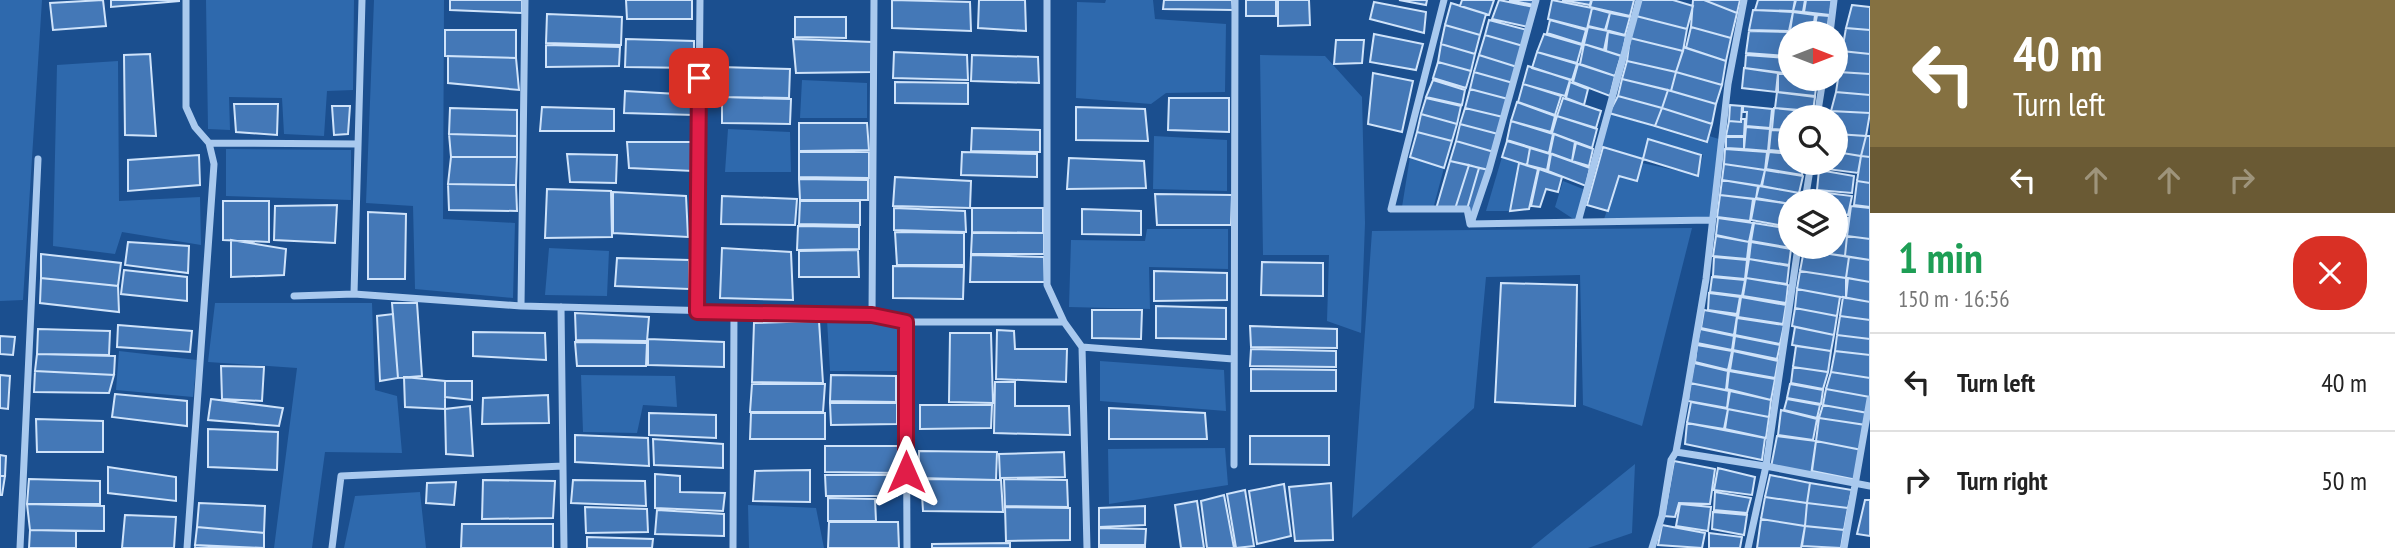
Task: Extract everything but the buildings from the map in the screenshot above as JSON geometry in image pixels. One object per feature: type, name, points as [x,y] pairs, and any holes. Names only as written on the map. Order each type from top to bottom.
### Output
[{"type":"street","points":[[186,0],[186,107],[195,127],[209,143],[214,164],[187,548]]},
{"type":"street","points":[[354,294],[362,0]]},
{"type":"street","points":[[521,306],[525,0]]},
{"type":"street","points":[[697,312],[700,0]]},
{"type":"street","points":[[872,315],[874,0]]},
{"type":"street","points":[[1047,0],[1047,285],[1064,322],[1082,347],[1087,548]]},
{"type":"street","points":[[1234,465],[1235,0]]},
{"type":"street","points":[[1444,0],[1391,209],[1467,209],[1470,224]]},
{"type":"street","points":[[1470,224],[1489,170],[1536,0]]},
{"type":"street","points":[[1578,222],[1639,0]]},
{"type":"street","points":[[1652,548],[1662,516],[1671,460],[1676,452],[1706,279],[1728,84],[1744,0]]},
{"type":"street","points":[[1832,21],[1835,0]]},
{"type":"street","points":[[209,143],[358,144]]},
{"type":"street","points":[[20,548],[38,159]]},
{"type":"street","points":[[1470,224],[1712,220]]},
{"type":"street","points":[[1748,548],[1766,466],[1796,259]]},
{"type":"street","points":[[294,296],[354,294],[521,306],[872,315],[906,322],[1064,322]]},
{"type":"street","points":[[561,307],[564,548]]},
{"type":"street","points":[[733,548],[734,311]]},
{"type":"street","points":[[906,322],[906,548]]},
{"type":"street","points":[[1082,347],[1233,359]]},
{"type":"street","points":[[1844,548],[1870,398]]},
{"type":"street","points":[[1676,452],[1870,486]]},
{"type":"street","points":[[332,548],[341,475],[563,466]]},
{"type":"shaded area","points":[[0,0],[42,0],[23,300],[0,301]]},
{"type":"shaded area","points":[[206,0],[354,0],[353,90],[327,91],[324,136],[284,134],[282,98],[229,97],[230,130],[208,129]]},
{"type":"shaded area","points":[[374,0],[444,0],[443,219],[515,223],[513,298],[415,289],[413,206],[366,203]]},
{"type":"shaded area","points":[[1106,0],[1153,0],[1155,19],[1226,24],[1225,92],[1166,93],[1151,104],[1076,98],[1077,2],[1105,3]]},
{"type":"shaded area","points":[[1260,55],[1325,56],[1362,97],[1365,223],[1361,333],[1327,321],[1329,255],[1263,255]]},
{"type":"shaded area","points":[[118,61],[119,201],[200,197],[201,245],[122,232],[115,254],[53,246],[57,65]]},
{"type":"shaded area","points":[[802,80],[867,83],[867,118],[800,118]]},
{"type":"shaded area","points":[[1609,113],[1706,143],[1709,136],[1719,139],[1710,217],[1604,219],[1619,176],[1637,181],[1642,163],[1600,146]],"holes":[[[1648,140],[1703,155],[1698,175],[1642,163]]]},
{"type":"shaded area","points":[[728,129],[790,132],[791,172],[725,172]]},
{"type":"shaded area","points":[[1154,136],[1227,140],[1227,191],[1153,189]]},
{"type":"shaded area","points":[[226,149],[351,150],[351,200],[226,196]]},
{"type":"shaded area","points":[[1410,157],[1444,168],[1433,209],[1402,207]]},
{"type":"shaded area","points":[[1502,157],[1518,163],[1510,211],[1486,211]]},
{"type":"shaded area","points":[[1563,181],[1583,189],[1578,222],[1555,207]]},
{"type":"shaded area","points":[[1692,228],[1642,426],[1583,405],[1580,275],[1486,277],[1474,408],[1352,518],[1372,231]]},
{"type":"shaded area","points":[[1147,229],[1228,229],[1228,269],[1149,267],[1150,309],[1069,307],[1071,240],[1145,241]]},
{"type":"shaded area","points":[[549,248],[609,251],[607,296],[545,295]]},
{"type":"shaded area","points":[[215,303],[372,303],[375,390],[397,396],[402,453],[325,452],[312,548],[274,548],[297,368],[208,362]]},
{"type":"shaded area","points":[[827,320],[901,326],[897,371],[830,371]]},
{"type":"shaded area","points":[[119,351],[197,360],[193,397],[116,390]]},
{"type":"shaded area","points":[[1100,361],[1224,370],[1226,411],[1100,401]]},
{"type":"shaded area","points":[[581,375],[675,376],[677,407],[643,405],[637,433],[583,432]]},
{"type":"shaded area","points":[[1225,448],[1228,485],[1109,504],[1108,449]]},
{"type":"shaded area","points":[[1635,464],[1632,533],[1588,548],[1531,548]]},
{"type":"shaded area","points":[[420,492],[426,548],[344,548],[355,496]]},
{"type":"shaded area","points":[[748,505],[816,508],[824,548],[749,548]]},
{"type":"route","points":[[699,78],[697,312],[872,315],[906,322],[906,472]]}]
